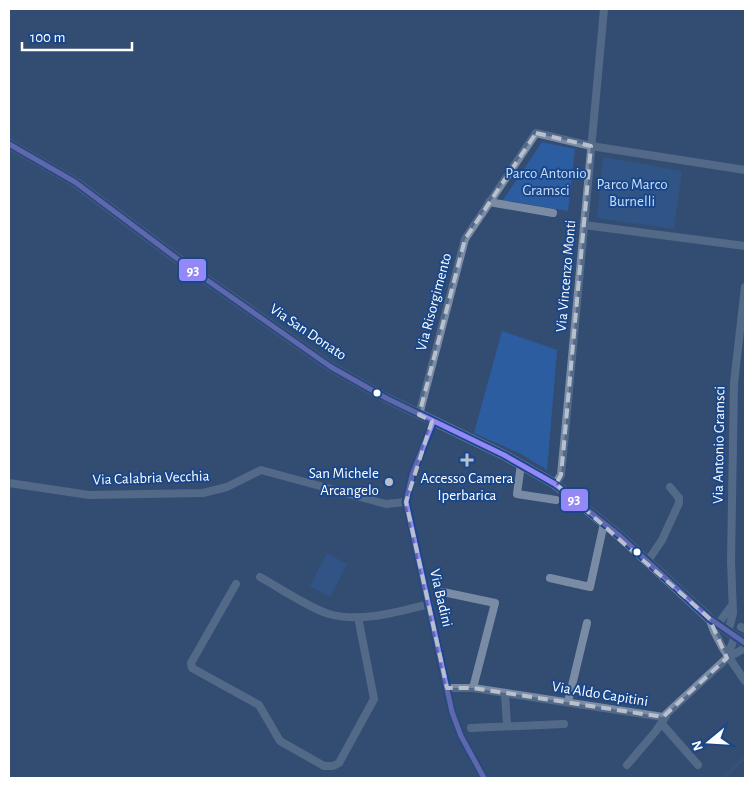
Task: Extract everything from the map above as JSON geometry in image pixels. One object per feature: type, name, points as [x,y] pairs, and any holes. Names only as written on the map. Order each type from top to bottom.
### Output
[{"type":"main road","name":"Via San Donato","points":[[9,144],[75,182],[187,266],[331,367],[419,415],[521,464],[556,484],[604,523],[718,624],[745,643]]},
{"type":"street","name":"Via Vincenzo Monti","points":[[556,484],[561,475],[563,459],[604,9]]},
{"type":"street","name":"Via Risorgimento","points":[[419,415],[465,239],[536,133],[591,146]]},
{"type":"street","points":[[591,146],[745,170]]},
{"type":"street","points":[[489,202],[554,213]]},
{"type":"street","points":[[584,225],[745,246]]},
{"type":"street","name":"Via Antonio Gramsci","points":[[718,624],[730,625],[733,613],[734,383],[745,287]]},
{"type":"street","name":"Via Badini","points":[[433,422],[412,475],[406,502],[446,688],[461,736],[484,778]]},
{"type":"street","points":[[521,464],[517,494],[556,500]]},
{"type":"street","name":"Via Calabria Vecchia","points":[[9,482],[89,495],[194,493],[227,488],[261,470],[386,504],[406,502]]},
{"type":"street","points":[[647,562],[662,540],[679,504],[679,498],[670,487]]},
{"type":"street","points":[[550,578],[590,587],[604,523]]},
{"type":"street","points":[[260,577],[327,613],[358,617],[428,604]]},
{"type":"street","points":[[236,584],[191,664],[192,668],[259,705],[280,742],[324,766],[333,766],[339,763],[374,698],[358,617]]},
{"type":"street","points":[[443,592],[496,603],[473,688]]},
{"type":"street","points":[[718,624],[732,604]]},
{"type":"street","points":[[568,702],[587,623]]},
{"type":"street","name":"Via San Donato","points":[[718,624],[714,635],[727,658],[745,681]]},
{"type":"street","points":[[727,658],[735,636]]},
{"type":"street","points":[[727,658],[745,648]]},
{"type":"street","name":"Via Aldo Capitini","points":[[446,688],[473,688],[659,717],[666,716],[727,658]]},
{"type":"street","points":[[505,693],[507,726]]},
{"type":"street","points":[[627,766],[662,724],[666,716]]},
{"type":"street","points":[[471,728],[564,724]]},
{"type":"street","points":[[662,724],[698,765]]},
{"type":"highlighted area","points":[[536,133],[591,146],[561,475],[556,484],[709,618],[727,658],[663,717],[473,688],[447,688],[406,502],[432,421],[419,415],[465,239]]},
{"type":"green space","name":"Parco Antonio Gramsci","points":[[542,142],[575,149],[568,211],[503,200]]},
{"type":"green space","name":"Parco Marco Burnelli","points":[[603,157],[682,171],[674,229],[597,218]]},
{"type":"green space","points":[[502,331],[557,350],[547,470],[521,454],[474,433]]},
{"type":"green space","points":[[327,553],[347,564],[330,597],[310,586]]},
{"type":"waterway","points":[[723,778],[745,758]]},
{"type":"transit line","name":"93","points":[[9,144],[75,182],[187,266],[331,367],[386,398],[504,455],[555,484],[620,536],[709,618],[745,643]]},
{"type":"transit line","name":"93","points":[[433,422],[412,475],[406,502],[452,712],[461,736],[484,778]]},
{"type":"place","name":"Accesso Camera Iperbarica","points":[[467,460]]},
{"type":"place","name":"San Michele Arcangelo","points":[[389,482]]}]
